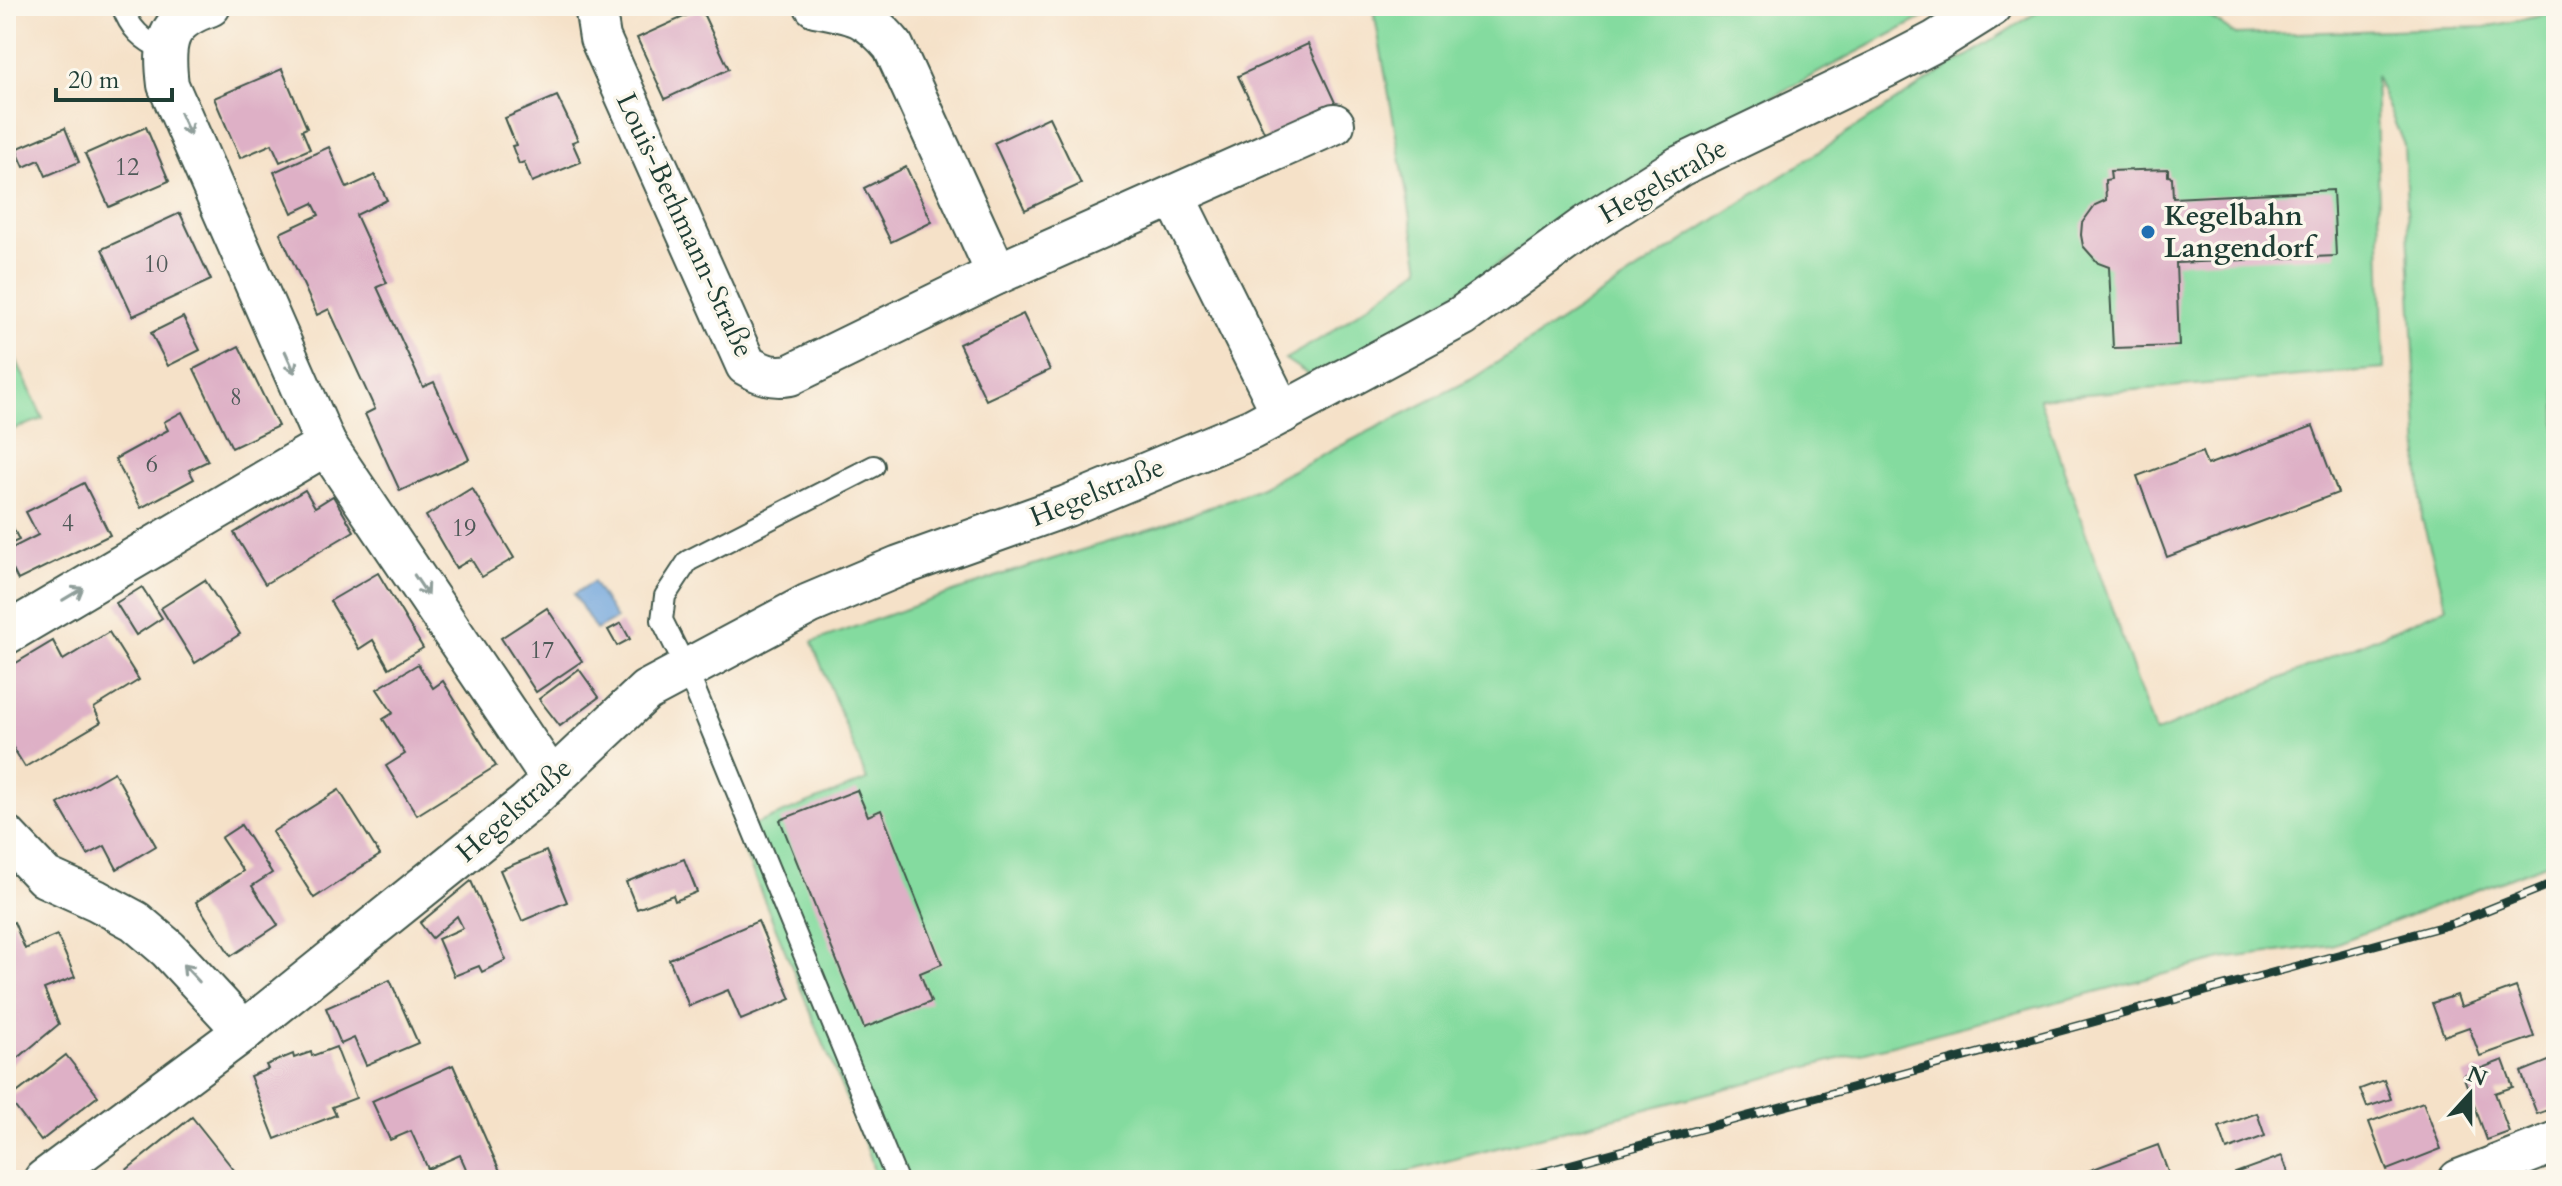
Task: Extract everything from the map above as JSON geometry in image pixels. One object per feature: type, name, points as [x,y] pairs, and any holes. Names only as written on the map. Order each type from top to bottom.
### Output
[{"type":"street","points":[[210,6],[197,10],[175,25],[164,50],[168,85],[326,445],[552,780]]},
{"type":"street","name":"Louis-Bethmann-Straße","points":[[595,6],[600,38],[746,365],[774,378],[790,375],[997,274],[1334,124]]},
{"type":"street","points":[[815,6],[874,23],[893,46],[997,274]]},
{"type":"street","name":"Hegelstraße","points":[[44,1180],[244,1031],[514,814],[646,691],[809,604],[899,566],[1067,506],[1252,429],[1462,316],[1587,225],[1680,166],[1884,68],[1936,41],[1992,6]]},
{"type":"street","points":[[1174,196],[1282,413]]},
{"type":"street","points":[[6,634],[326,445]]},
{"type":"street","points":[[6,836],[45,877],[135,921],[168,949],[244,1031]]},
{"type":"street","points":[[2459,1180],[2556,1142]]},
{"type":"lane","points":[[122,6],[128,24],[145,42],[164,50]]},
{"type":"lane","points":[[874,466],[688,561],[665,596],[662,620],[686,668],[897,1180]]},
{"type":"green space","points":[[1373,6],[1945,6],[1751,108],[1550,229],[1373,348],[1309,375],[1285,359],[1327,335],[1420,268]]},
{"type":"green space","points":[[2047,6],[2194,6],[2236,35],[2485,27],[2556,13],[2556,860],[2332,945],[2222,959],[1374,1180],[876,1180],[870,1156],[736,832],[867,780],[812,642],[1004,574],[1160,526],[1252,491],[1472,379],[1922,84]],"holes":[[[2375,75],[2404,145],[2422,519],[2447,607],[2155,733],[2039,398],[2384,369]]]},
{"type":"green space","points":[[6,337],[43,419],[6,432]]},
{"type":"water","points":[[593,582],[616,619],[596,630],[574,594]]},
{"type":"building","points":[[701,9],[729,69],[665,99],[637,38]]},
{"type":"building","points":[[1308,44],[1338,109],[1268,140],[1238,76]]},
{"type":"building","points":[[282,69],[307,128],[302,130],[310,149],[280,162],[272,144],[240,158],[214,98]]},
{"type":"building","points":[[557,96],[578,140],[572,142],[581,162],[532,182],[524,162],[519,164],[512,146],[516,145],[505,118]]},
{"type":"building","points":[[1049,117],[1081,184],[1025,210],[994,143]]},
{"type":"building","points":[[146,127],[169,181],[109,207],[85,154]]},
{"type":"building","points":[[65,128],[79,162],[46,176],[39,160],[24,167],[16,149]]},
{"type":"building","points":[[329,147],[347,188],[375,175],[387,200],[356,215],[387,283],[377,287],[423,387],[434,382],[469,459],[400,491],[365,414],[375,409],[329,309],[317,315],[280,233],[319,215],[313,203],[292,213],[274,172]]},
{"type":"building","points":[[906,167],[932,222],[891,242],[864,188]]},
{"type":"building","points":[[2168,169],[2168,176],[2172,177],[2173,198],[2333,190],[2336,256],[2176,263],[2179,346],[2113,348],[2109,267],[2098,263],[2083,246],[2082,223],[2095,205],[2106,200],[2105,180],[2111,179],[2110,171]]},
{"type":"building","points":[[180,213],[211,280],[133,316],[102,249]]},
{"type":"building","points":[[1023,314],[1050,370],[986,400],[959,344]]},
{"type":"building","points":[[183,317],[200,350],[168,366],[151,333]]},
{"type":"building","points":[[239,346],[278,426],[232,448],[194,369]]},
{"type":"building","points":[[182,412],[208,461],[189,470],[194,479],[141,508],[115,459],[168,430],[164,422]]},
{"type":"building","points":[[2313,426],[2338,493],[2167,557],[2137,476],[2202,452],[2207,465]]},
{"type":"building","points":[[84,483],[110,535],[18,580],[6,551],[38,535],[26,512]]},
{"type":"building","points":[[472,488],[514,558],[482,577],[471,559],[456,568],[426,516]]},
{"type":"building","points":[[305,490],[315,507],[333,496],[354,531],[265,584],[234,533]]},
{"type":"building","points":[[6,513],[19,540],[6,546]]},
{"type":"building","points":[[378,573],[423,648],[389,668],[373,640],[359,649],[330,601]]},
{"type":"building","points":[[205,580],[240,634],[195,663],[161,608]]},
{"type":"building","points":[[142,587],[162,618],[136,635],[116,603]]},
{"type":"building","points":[[547,608],[582,661],[536,692],[501,638]]},
{"type":"building","points":[[621,623],[630,639],[617,646],[608,630]]},
{"type":"building","points":[[109,632],[139,680],[94,708],[101,722],[25,767],[6,736],[6,669],[53,641],[63,660]]},
{"type":"building","points":[[418,664],[433,688],[443,681],[496,766],[417,815],[386,766],[405,754],[383,719],[393,713],[377,689]]},
{"type":"building","points":[[579,669],[599,697],[560,726],[539,699]]},
{"type":"building","points":[[114,772],[156,846],[117,869],[105,846],[88,855],[58,804]]},
{"type":"building","points":[[339,790],[380,855],[314,898],[272,832]]},
{"type":"building","points":[[857,790],[868,816],[881,810],[942,964],[920,973],[931,1002],[864,1028],[780,820]]},
{"type":"building","points":[[241,825],[272,873],[252,886],[278,925],[231,956],[196,902],[243,871],[221,838]]},
{"type":"building","points":[[546,851],[567,902],[522,921],[500,870]]},
{"type":"building","points":[[684,859],[697,892],[675,901],[673,895],[637,909],[626,882]]},
{"type":"building","points":[[471,881],[506,960],[482,972],[479,966],[454,976],[438,939],[463,928],[457,916],[432,938],[420,923]]},
{"type":"building","points":[[758,921],[791,999],[741,1020],[728,990],[689,1006],[669,959]]},
{"type":"building","points":[[14,922],[25,949],[57,935],[75,977],[44,989],[59,1024],[6,1068],[6,925]]},
{"type":"building","points":[[390,980],[418,1043],[366,1065],[354,1038],[341,1044],[326,1008]]},
{"type":"building","points":[[2516,987],[2534,1037],[2480,1056],[2469,1027],[2444,1036],[2432,1003],[2457,995],[2461,1007]]},
{"type":"building","points":[[336,1047],[356,1098],[332,1107],[336,1115],[275,1139],[250,1076],[268,1069],[266,1065],[293,1054],[294,1058],[311,1052],[312,1056]]},
{"type":"building","points":[[66,1055],[98,1096],[41,1141],[9,1099]]},
{"type":"building","points":[[2556,1058],[2556,1107],[2537,1114],[2521,1072]]},
{"type":"building","points":[[2503,1060],[2513,1087],[2495,1093],[2509,1132],[2487,1140],[2463,1075]]},
{"type":"building","points":[[453,1065],[504,1180],[471,1180],[460,1155],[428,1169],[411,1131],[390,1140],[372,1101]]},
{"type":"building","points":[[2384,1080],[2391,1099],[2367,1107],[2360,1089]]},
{"type":"building","points":[[2423,1102],[2441,1149],[2387,1170],[2369,1122]]},
{"type":"building","points":[[2257,1113],[2265,1136],[2227,1150],[2219,1127]]},
{"type":"building","points":[[192,1117],[238,1175],[232,1180],[114,1180]]},
{"type":"building","points":[[2158,1145],[2171,1180],[2079,1180],[2077,1175]]},
{"type":"building","points":[[2282,1156],[2291,1180],[2237,1180],[2235,1173]]},
{"type":"railway","points":[[1514,1180],[2455,923],[2556,882]]},
{"type":"place","name":"Kegelbahn Langendorf","points":[[2148,232]]}]
